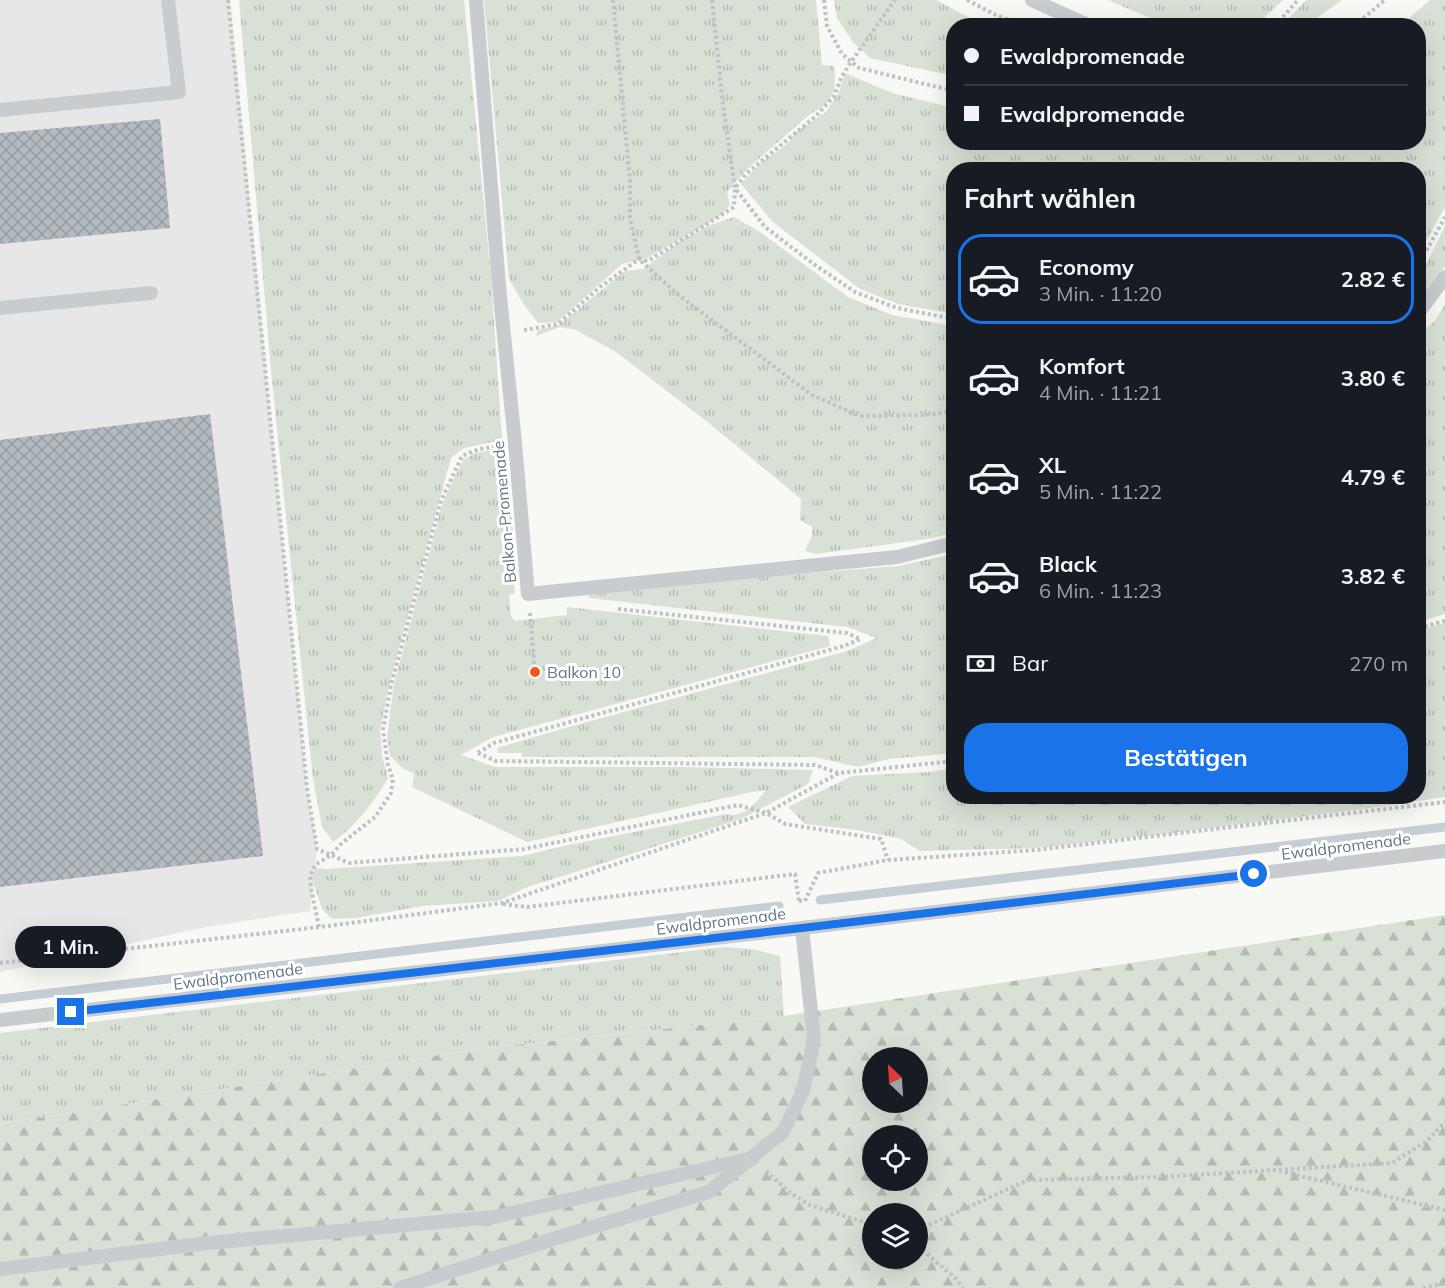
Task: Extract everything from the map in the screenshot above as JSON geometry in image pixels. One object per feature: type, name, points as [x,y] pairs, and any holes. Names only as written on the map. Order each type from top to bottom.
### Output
[{"type":"lane","points":[[0,110],[179,92],[168,0]]},
{"type":"lane","name":"Balkon-Promenade","points":[[476,0],[528,594],[897,557],[946,545]]},
{"type":"lane","points":[[1032,0],[1072,18]]},
{"type":"lane","points":[[1426,303],[1445,277]]},
{"type":"lane","points":[[0,308],[151,293]]},
{"type":"lane","name":"Ewaldpromenade","points":[[0,1020],[1445,851]]},
{"type":"lane","points":[[400,1288],[710,1192],[783,1132],[803,1091],[814,1039],[802,928]]},
{"type":"lane","points":[[0,1269],[208,1244],[494,1217],[753,1158]]},
{"type":"path","points":[[228,0],[307,788],[317,849],[348,863],[524,849],[738,805],[766,813],[784,824],[881,839],[888,860]]},
{"type":"path","points":[[613,0],[630,181],[630,218],[639,260],[677,294],[812,395],[860,416],[927,415],[946,412]]},
{"type":"path","points":[[504,333],[558,324],[600,287],[639,260],[648,261],[734,207],[735,188],[723,105],[712,0]]},
{"type":"path","points":[[824,0],[827,26],[842,54],[859,68],[946,89]]},
{"type":"path","points":[[735,188],[747,173],[816,116],[834,96],[842,76],[895,0]]},
{"type":"path","points":[[967,0],[1004,18]]},
{"type":"path","points":[[1282,18],[1298,0]]},
{"type":"path","points":[[1364,18],[1385,0]]},
{"type":"path","points":[[735,188],[765,227],[855,292],[897,308],[946,317]]},
{"type":"path","points":[[1426,251],[1445,217]]},
{"type":"path","points":[[320,927],[310,876],[315,865],[331,855],[342,843],[375,817],[391,793],[393,780],[388,765],[383,729],[391,685],[441,501],[462,456],[479,449],[515,444]]},
{"type":"path","points":[[614,608],[847,633],[860,639],[844,646],[494,742],[478,753],[496,761],[815,765],[839,773]]},
{"type":"path","points":[[530,612],[535,672]]},
{"type":"path","points":[[1426,626],[1445,621]]},
{"type":"path","points":[[0,963],[320,927],[502,903],[766,813],[839,773],[946,762]]},
{"type":"path","points":[[799,901],[805,900],[818,873],[888,860],[1036,850],[1445,802]]},
{"type":"path","points":[[502,903],[527,907],[795,874],[802,928]]},
{"type":"path","points":[[928,1225],[1028,1180],[1159,1177],[1392,1164],[1428,1140],[1445,1122]]},
{"type":"path","points":[[753,1158],[790,1193],[810,1205],[862,1222]]},
{"type":"path","points":[[1275,1170],[1445,1210]]},
{"type":"path","points":[[928,1255],[963,1288]]},
{"type":"path","points":[[1423,1288],[1445,1283]]},
{"type":"shaded area","points":[[0,0],[230,0],[307,788],[317,849],[310,911],[206,927],[0,972]]},
{"type":"green space","points":[[239,0],[464,0],[491,277],[502,440],[464,448],[451,458],[389,685],[380,731],[382,755],[388,778],[364,813],[333,842],[322,827],[313,779],[272,381]]},
{"type":"green space","points":[[484,0],[816,0],[822,65],[834,66],[834,91],[825,105],[809,115],[746,170],[727,192],[730,205],[723,213],[649,257],[622,264],[557,322],[538,323],[509,279]]},
{"type":"green space","points":[[834,0],[936,0],[970,18],[946,18],[946,74],[870,58],[853,42],[837,18]]},
{"type":"green space","points":[[1108,0],[1283,0],[1264,18],[1150,18]]},
{"type":"green space","points":[[1306,0],[1342,0],[1317,18],[1289,18]]},
{"type":"green space","points":[[1430,0],[1445,0],[1445,207],[1426,241],[1426,162],[946,162],[946,313],[898,304],[860,289],[773,222],[741,184],[759,164],[786,145],[796,132],[826,112],[839,92],[845,73],[892,93],[946,106],[946,150],[1426,150],[1426,18],[1409,18]]},
{"type":"green space","points":[[734,217],[760,232],[848,297],[892,315],[946,325],[946,535],[816,554],[805,551],[812,535],[812,527],[800,520],[801,499],[710,424],[616,352],[576,330],[560,327],[536,336],[538,330],[559,325],[625,271],[643,269],[680,241],[708,226]]},
{"type":"green space","points":[[1445,226],[1445,266],[1426,290],[1426,265]]},
{"type":"green space","points":[[1445,304],[1445,614],[1426,620],[1426,328],[1434,322]]},
{"type":"green space","points":[[503,448],[519,577],[513,578],[515,593],[509,595],[511,616],[515,621],[567,615],[567,607],[828,636],[830,646],[493,737],[461,755],[495,767],[813,770],[808,784],[741,819],[525,888],[498,901],[422,906],[357,918],[332,919],[322,909],[312,879],[315,868],[522,856],[726,814],[739,814],[758,800],[766,790],[527,842],[412,787],[414,773],[403,769],[390,756],[387,736],[394,684],[443,502],[463,460],[475,453]]},
{"type":"green space","points":[[946,556],[946,754],[889,759],[858,767],[814,757],[522,757],[522,753],[498,753],[497,748],[847,651],[877,638],[847,627],[589,598],[588,590],[898,566]]},
{"type":"green space","points":[[1445,623],[1445,797],[1426,800],[1426,629]]},
{"type":"green space","points":[[946,769],[946,804],[1397,804],[1036,848],[920,851],[901,839],[857,830],[805,824],[788,807],[852,776]]},
{"type":"green space","points":[[1445,915],[1445,1288],[0,1288],[0,1124],[478,1049],[784,1016]]},
{"type":"green space","points":[[724,947],[752,949],[780,956],[784,1016],[478,1049],[0,1124],[0,1033]]},
{"type":"building","points":[[160,119],[170,228],[0,244],[0,133]]},
{"type":"building","points":[[210,414],[263,856],[0,887],[0,440]]},
{"type":"waterway","points":[[820,900],[1445,827]]},
{"type":"waterway","points":[[0,999],[779,906]]},
{"type":"place","name":"Balkon 10","points":[[535,672]]},
{"type":"route","points":[[71,1012],[1254,874]]}]
